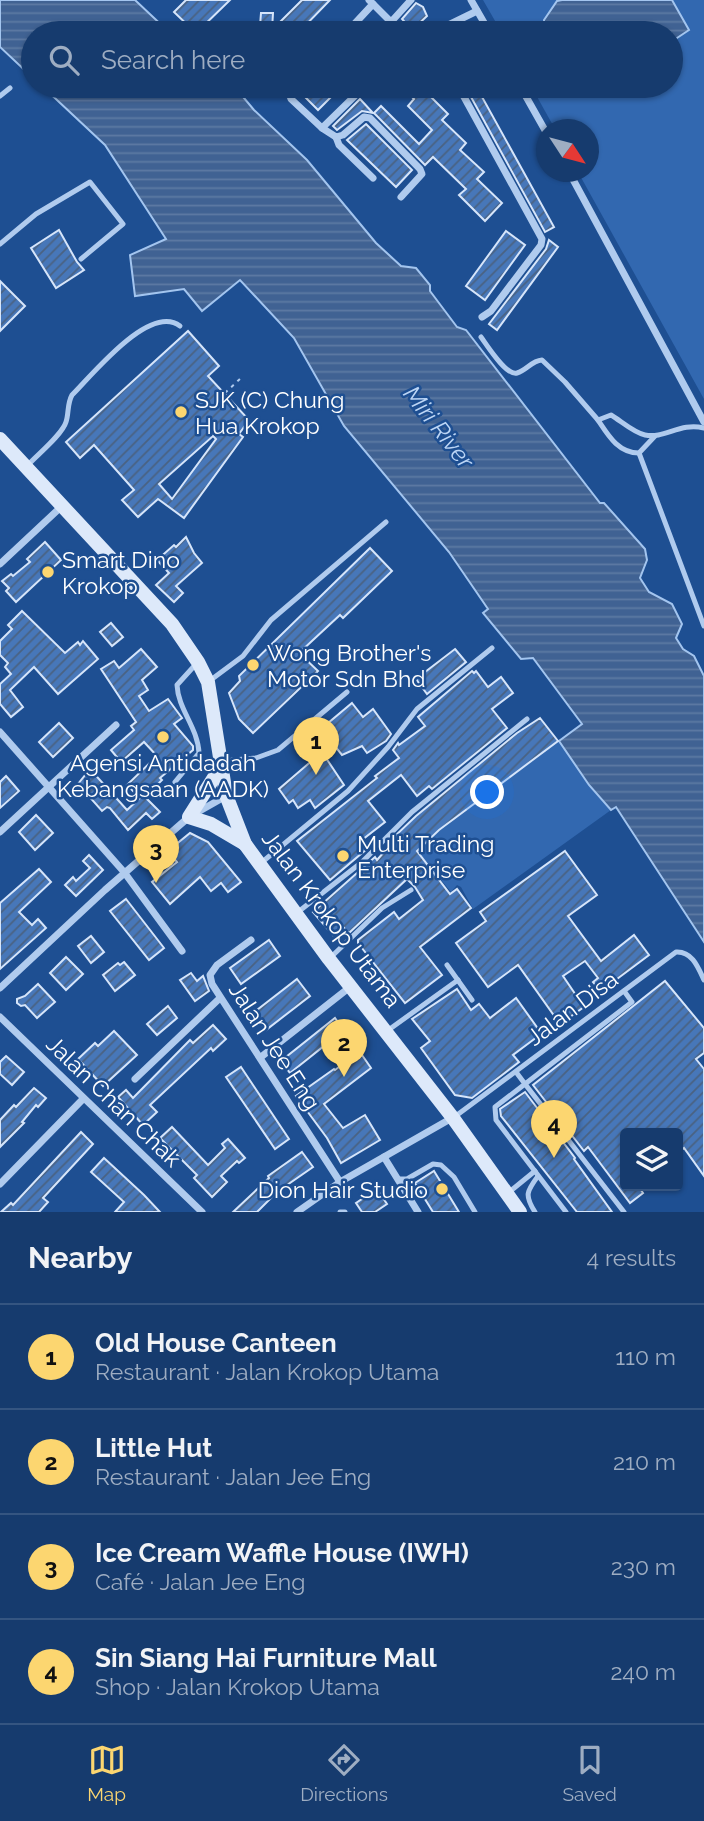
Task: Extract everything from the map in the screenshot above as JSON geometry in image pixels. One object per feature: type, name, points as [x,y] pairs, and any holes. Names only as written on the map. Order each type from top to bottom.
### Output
[{"type":"street","points":[[392,21],[411,0]]},
{"type":"street","points":[[471,0],[483,21]]},
{"type":"street","points":[[356,21],[371,2],[390,21]]},
{"type":"street","points":[[455,21],[477,10]]},
{"type":"street","points":[[291,98],[322,128],[336,137],[339,145],[373,178]]},
{"type":"street","points":[[322,128],[353,98]]},
{"type":"street","points":[[465,98],[542,239],[541,245],[491,311],[482,317]]},
{"type":"street","points":[[527,98],[539,119]]},
{"type":"street","points":[[336,137],[343,135],[364,117],[370,118],[422,174],[401,197]]},
{"type":"street","points":[[574,182],[704,422]]},
{"type":"street","name":"Jalan Krokop Utama","points":[[0,439],[172,624],[198,662],[208,682],[226,795],[245,844],[329,959],[453,1118],[520,1212]]},
{"type":"street","points":[[0,564],[63,506]]},
{"type":"street","points":[[0,832],[116,725]]},
{"type":"street","points":[[0,732],[124,872],[182,951]]},
{"type":"street","points":[[189,817],[222,763]]},
{"type":"street","points":[[0,988],[124,872],[189,817],[226,795]]},
{"type":"street","points":[[189,817],[211,824],[245,844]]},
{"type":"street","name":"Jalan Jee Eng","points":[[251,940],[217,965],[211,975],[212,984],[340,1182]]},
{"type":"street","points":[[261,1057],[351,987]]},
{"type":"street","points":[[135,1079],[220,998]]},
{"type":"street","name":"Jalan Chan Chak","points":[[0,1017],[202,1212]]},
{"type":"street","points":[[0,1184],[83,1099]]},
{"type":"street","points":[[297,1212],[340,1182],[453,1118]]},
{"type":"street","points":[[384,1157],[418,1212]]},
{"type":"lane","points":[[0,96],[10,88]]},
{"type":"lane","points":[[0,244],[36,214],[90,182],[123,224],[81,259]]},
{"type":"lane","points":[[26,466],[62,429],[66,422],[68,401],[72,395],[134,334],[164,320],[173,320],[180,326]]},
{"type":"lane","points":[[481,337],[511,373],[516,373],[534,361],[542,360],[565,382],[619,447],[630,453],[639,453],[655,436],[678,427],[693,425],[704,428]]},
{"type":"lane","points":[[598,420],[611,415],[642,435],[655,436]]},
{"type":"lane","points":[[639,453],[704,626]]},
{"type":"lane","points":[[208,682],[243,656],[271,620],[386,522]]},
{"type":"lane","points":[[259,865],[348,791],[388,747],[417,709],[492,648]]},
{"type":"lane","points":[[175,782],[199,753],[198,738],[177,696],[177,685],[186,672],[198,662]]},
{"type":"lane","points":[[222,763],[256,758],[278,750],[347,692]]},
{"type":"lane","points":[[296,914],[362,862],[412,812],[527,719]]},
{"type":"lane","points":[[329,959],[382,908],[411,890]]},
{"type":"lane","name":"Jalan Disa","points":[[453,1118],[676,952],[683,951],[689,955],[704,980]]},
{"type":"lane","points":[[447,965],[472,1000]]},
{"type":"lane","points":[[387,1031],[458,979]]},
{"type":"lane","points":[[566,1212],[496,1120],[495,1107],[632,1002],[624,991]]},
{"type":"lane","points":[[533,1059],[541,1072]]},
{"type":"lane","points":[[516,1072],[624,1212]]},
{"type":"lane","points":[[397,1180],[407,1179],[433,1164],[441,1165],[454,1177],[475,1212]]},
{"type":"lane","points":[[508,1192],[537,1173]]},
{"type":"lane","points":[[535,1212],[528,1201],[529,1189],[537,1173]]},
{"type":"path","points":[[225,393],[242,377]]},
{"type":"shaded area","points":[[483,0],[704,0],[704,399],[584,182],[599,182],[599,119],[549,119],[538,98],[683,98],[683,21],[495,21]]},
{"type":"shaded area","points":[[559,741],[589,785],[611,810],[473,909],[461,887],[457,885],[451,892],[418,852],[438,832]]},
{"type":"water","points":[[0,0],[135,0],[157,21],[21,21],[21,67],[0,47]]},
{"type":"water","points":[[672,0],[689,30],[683,34],[683,21],[544,21],[557,1]]},
{"type":"water","name":"Miri River","points":[[55,98],[244,98],[307,160],[376,243],[401,266],[416,268],[457,327],[466,330],[600,503],[604,503],[645,549],[647,560],[640,578],[649,592],[672,604],[682,624],[676,638],[683,649],[694,656],[704,676],[704,942],[616,807],[611,810],[589,785],[559,741],[582,724],[533,658],[521,659],[483,613],[488,609],[449,552],[344,426],[294,338],[240,280],[202,311],[184,289],[135,296],[130,255],[166,239],[105,145]]},
{"type":"building","points":[[186,0],[230,0],[208,21],[183,21],[174,12]]},
{"type":"building","points":[[302,0],[330,0],[310,21],[281,21]]},
{"type":"building","points":[[416,3],[423,7],[427,16],[422,21],[402,19]]},
{"type":"building","points":[[261,13],[273,13],[273,21],[260,21]]},
{"type":"building","points":[[306,98],[330,98],[318,110]]},
{"type":"building","points":[[432,98],[448,114],[442,120],[466,143],[460,150],[484,172],[477,179],[502,203],[485,221],[459,195],[466,189],[433,157],[425,165],[374,113],[381,106],[419,144],[432,130],[408,106],[414,99]]},
{"type":"building","points":[[472,98],[483,98],[554,227],[545,232]]},
{"type":"building","points":[[360,99],[373,113],[362,111],[337,130],[333,126]]},
{"type":"building","points":[[366,124],[412,170],[396,187],[347,140]]},
{"type":"building","points":[[59,230],[84,270],[56,288],[31,248]]},
{"type":"building","points":[[506,231],[525,245],[485,300],[466,286]]},
{"type":"building","points":[[549,240],[558,247],[497,330],[489,324],[546,249]]},
{"type":"building","points":[[0,281],[25,306],[0,331]]},
{"type":"building","points":[[188,331],[219,366],[208,376],[249,420],[239,434],[243,437],[184,518],[158,499],[138,517],[122,500],[134,490],[94,445],[80,458],[66,442]],"holes":[[[213,436],[216,439],[172,499],[159,484]]]},
{"type":"building","points":[[186,537],[202,563],[176,586],[183,593],[174,602],[156,585],[169,573],[157,560]]},
{"type":"building","points":[[45,542],[61,560],[16,602],[6,591],[9,588],[2,581],[30,562],[27,559]]},
{"type":"building","points":[[370,548],[392,571],[343,618],[340,615],[299,653],[318,671],[253,733],[239,719],[229,693],[240,681],[239,676]]},
{"type":"building","points":[[22,611],[65,653],[83,641],[98,659],[58,694],[34,667],[10,690],[23,707],[11,717],[0,704],[0,684],[11,674],[5,667],[8,663],[0,655],[0,641],[12,629],[8,625]]},
{"type":"building","points":[[111,623],[123,637],[112,646],[100,632]]},
{"type":"building","points":[[141,649],[157,667],[142,680],[148,690],[139,696],[149,711],[168,699],[182,718],[174,724],[193,746],[193,750],[160,778],[162,780],[148,794],[146,798],[160,812],[152,819],[146,813],[128,830],[110,808],[102,811],[78,784],[90,769],[127,810],[140,798],[127,785],[157,756],[144,742],[121,762],[111,750],[134,730],[131,726],[136,722],[101,669],[114,661],[119,668]]},
{"type":"building","points":[[455,649],[466,662],[427,694],[416,679]]},
{"type":"building","points":[[472,671],[476,671],[488,687],[501,677],[513,693],[492,709],[507,728],[432,789],[429,786],[417,796],[401,775],[368,801],[385,822],[362,840],[368,848],[330,880],[297,841],[399,758],[393,750],[398,743],[399,745],[425,726],[418,717]]},
{"type":"building","points":[[352,703],[363,717],[373,709],[391,734],[386,741],[367,753],[362,746],[342,755],[321,729]]},
{"type":"building","points":[[540,718],[558,741],[439,830],[417,851],[450,894],[457,889],[471,908],[420,947],[442,975],[405,1003],[358,940],[394,912],[399,919],[423,900],[407,879],[349,933],[342,926],[333,935],[313,912],[375,857],[377,860],[395,836],[416,816],[517,733]]},
{"type":"building","points":[[59,723],[73,738],[53,757],[39,742]]},
{"type":"building","points":[[322,752],[344,785],[315,808],[310,800],[298,808],[293,800],[289,803],[279,789]]},
{"type":"building","points":[[6,776],[19,791],[0,808],[0,782]]},
{"type":"building","points":[[36,815],[53,833],[35,850],[19,832]]},
{"type":"building","points":[[190,833],[208,842],[241,882],[228,892],[221,883],[211,891],[200,877],[170,904],[152,882],[177,862],[168,851]]},
{"type":"building","points":[[565,851],[597,895],[568,916],[601,961],[634,935],[649,955],[601,991],[593,982],[598,978],[585,961],[563,976],[584,1007],[560,1024],[518,965],[488,987],[456,943],[486,921],[480,912]]},
{"type":"building","points":[[89,855],[103,870],[76,896],[65,885],[73,877],[76,881],[90,868],[83,861]]},
{"type":"building","points":[[39,869],[51,882],[19,912],[32,925],[38,919],[46,928],[0,969],[0,903]]},
{"type":"building","points":[[126,899],[164,948],[149,960],[110,911]]},
{"type":"building","points":[[91,936],[104,952],[91,963],[78,946]]},
{"type":"building","points":[[269,940],[280,956],[241,984],[230,968]]},
{"type":"building","points":[[66,957],[83,974],[66,990],[50,973]]},
{"type":"building","points":[[124,962],[135,975],[115,991],[103,975],[118,963],[120,965]]},
{"type":"building","points":[[191,973],[197,981],[203,976],[209,991],[195,1001],[180,980]]},
{"type":"building","points":[[297,979],[310,996],[266,1030],[253,1013]]},
{"type":"building","points":[[665,981],[704,1028],[704,1053],[696,1059],[704,1069],[704,1176],[683,1149],[683,1128],[620,1128],[620,1190],[588,1147],[584,1151],[533,1085]]},
{"type":"building","points":[[38,984],[55,1002],[37,1018],[25,1005],[17,1003],[17,999],[25,996]]},
{"type":"building","points":[[457,989],[471,1010],[479,1004],[490,1018],[516,998],[539,1030],[535,1033],[537,1037],[513,1055],[519,1062],[472,1098],[455,1095],[421,1048],[430,1041],[412,1019]]},
{"type":"building","points":[[168,1006],[177,1018],[157,1035],[147,1024]]},
{"type":"building","points":[[335,1018],[344,1030],[290,1073],[281,1061]]},
{"type":"building","points":[[213,1025],[226,1039],[213,1051],[211,1048],[150,1105],[157,1112],[143,1125],[118,1097],[126,1090],[133,1098],[190,1040],[193,1043]]},
{"type":"building","points":[[114,1031],[137,1055],[103,1086],[78,1059],[95,1043],[98,1046]]},
{"type":"building","points":[[362,1055],[371,1068],[324,1104],[343,1128],[365,1115],[380,1140],[341,1163],[327,1138],[296,1096],[334,1069],[343,1064],[346,1067]]},
{"type":"building","points":[[6,1056],[24,1072],[12,1085],[0,1074],[0,1062]]},
{"type":"building","points":[[241,1067],[289,1139],[275,1149],[226,1077]]},
{"type":"building","points":[[34,1088],[46,1098],[38,1107],[36,1105],[22,1122],[24,1123],[0,1147],[0,1120]]},
{"type":"building","points":[[525,1092],[612,1212],[577,1212],[501,1116],[500,1109]]},
{"type":"building","points":[[172,1127],[208,1165],[225,1148],[222,1144],[228,1139],[245,1158],[239,1163],[237,1161],[221,1176],[227,1182],[212,1197],[194,1178],[197,1175],[160,1138]]},
{"type":"building","points":[[81,1132],[93,1144],[43,1198],[48,1202],[39,1212],[1,1212],[11,1203],[13,1205]]},
{"type":"building","points":[[302,1152],[313,1167],[277,1192],[257,1212],[233,1212],[269,1178],[268,1176]]},
{"type":"building","points":[[104,1158],[160,1212],[115,1212],[124,1202],[91,1172]]},
{"type":"building","points":[[434,1171],[459,1212],[433,1212],[415,1183]]},
{"type":"building","points":[[377,1189],[387,1204],[375,1212],[362,1212],[356,1203]]},
{"type":"building","points":[[621,1191],[642,1191],[643,1193],[630,1203]]},
{"type":"place","name":"SJK (C) Chung Hua Krokop","points":[[181,412]]},
{"type":"place","name":"Smart Dino Krokop","points":[[48,572]]},
{"type":"place","name":"Wong Brother's Motor Sdn Bhd","points":[[253,665]]},
{"type":"place","name":"Agensi Antidadah Kebangsaan (AADK)","points":[[163,737]]},
{"type":"place","name":"Old House Canteen","points":[[316,775]]},
{"type":"place","name":"Multi Trading Enterprise","points":[[343,856]]},
{"type":"place","name":"Ice Cream Waffle House (IWH)","points":[[156,883]]},
{"type":"place","name":"Little Hut","points":[[344,1077]]},
{"type":"place","name":"Sin Siang Hai Furniture Mall","points":[[554,1158]]},
{"type":"place","name":"Dion Hair Studio","points":[[442,1189]]}]
